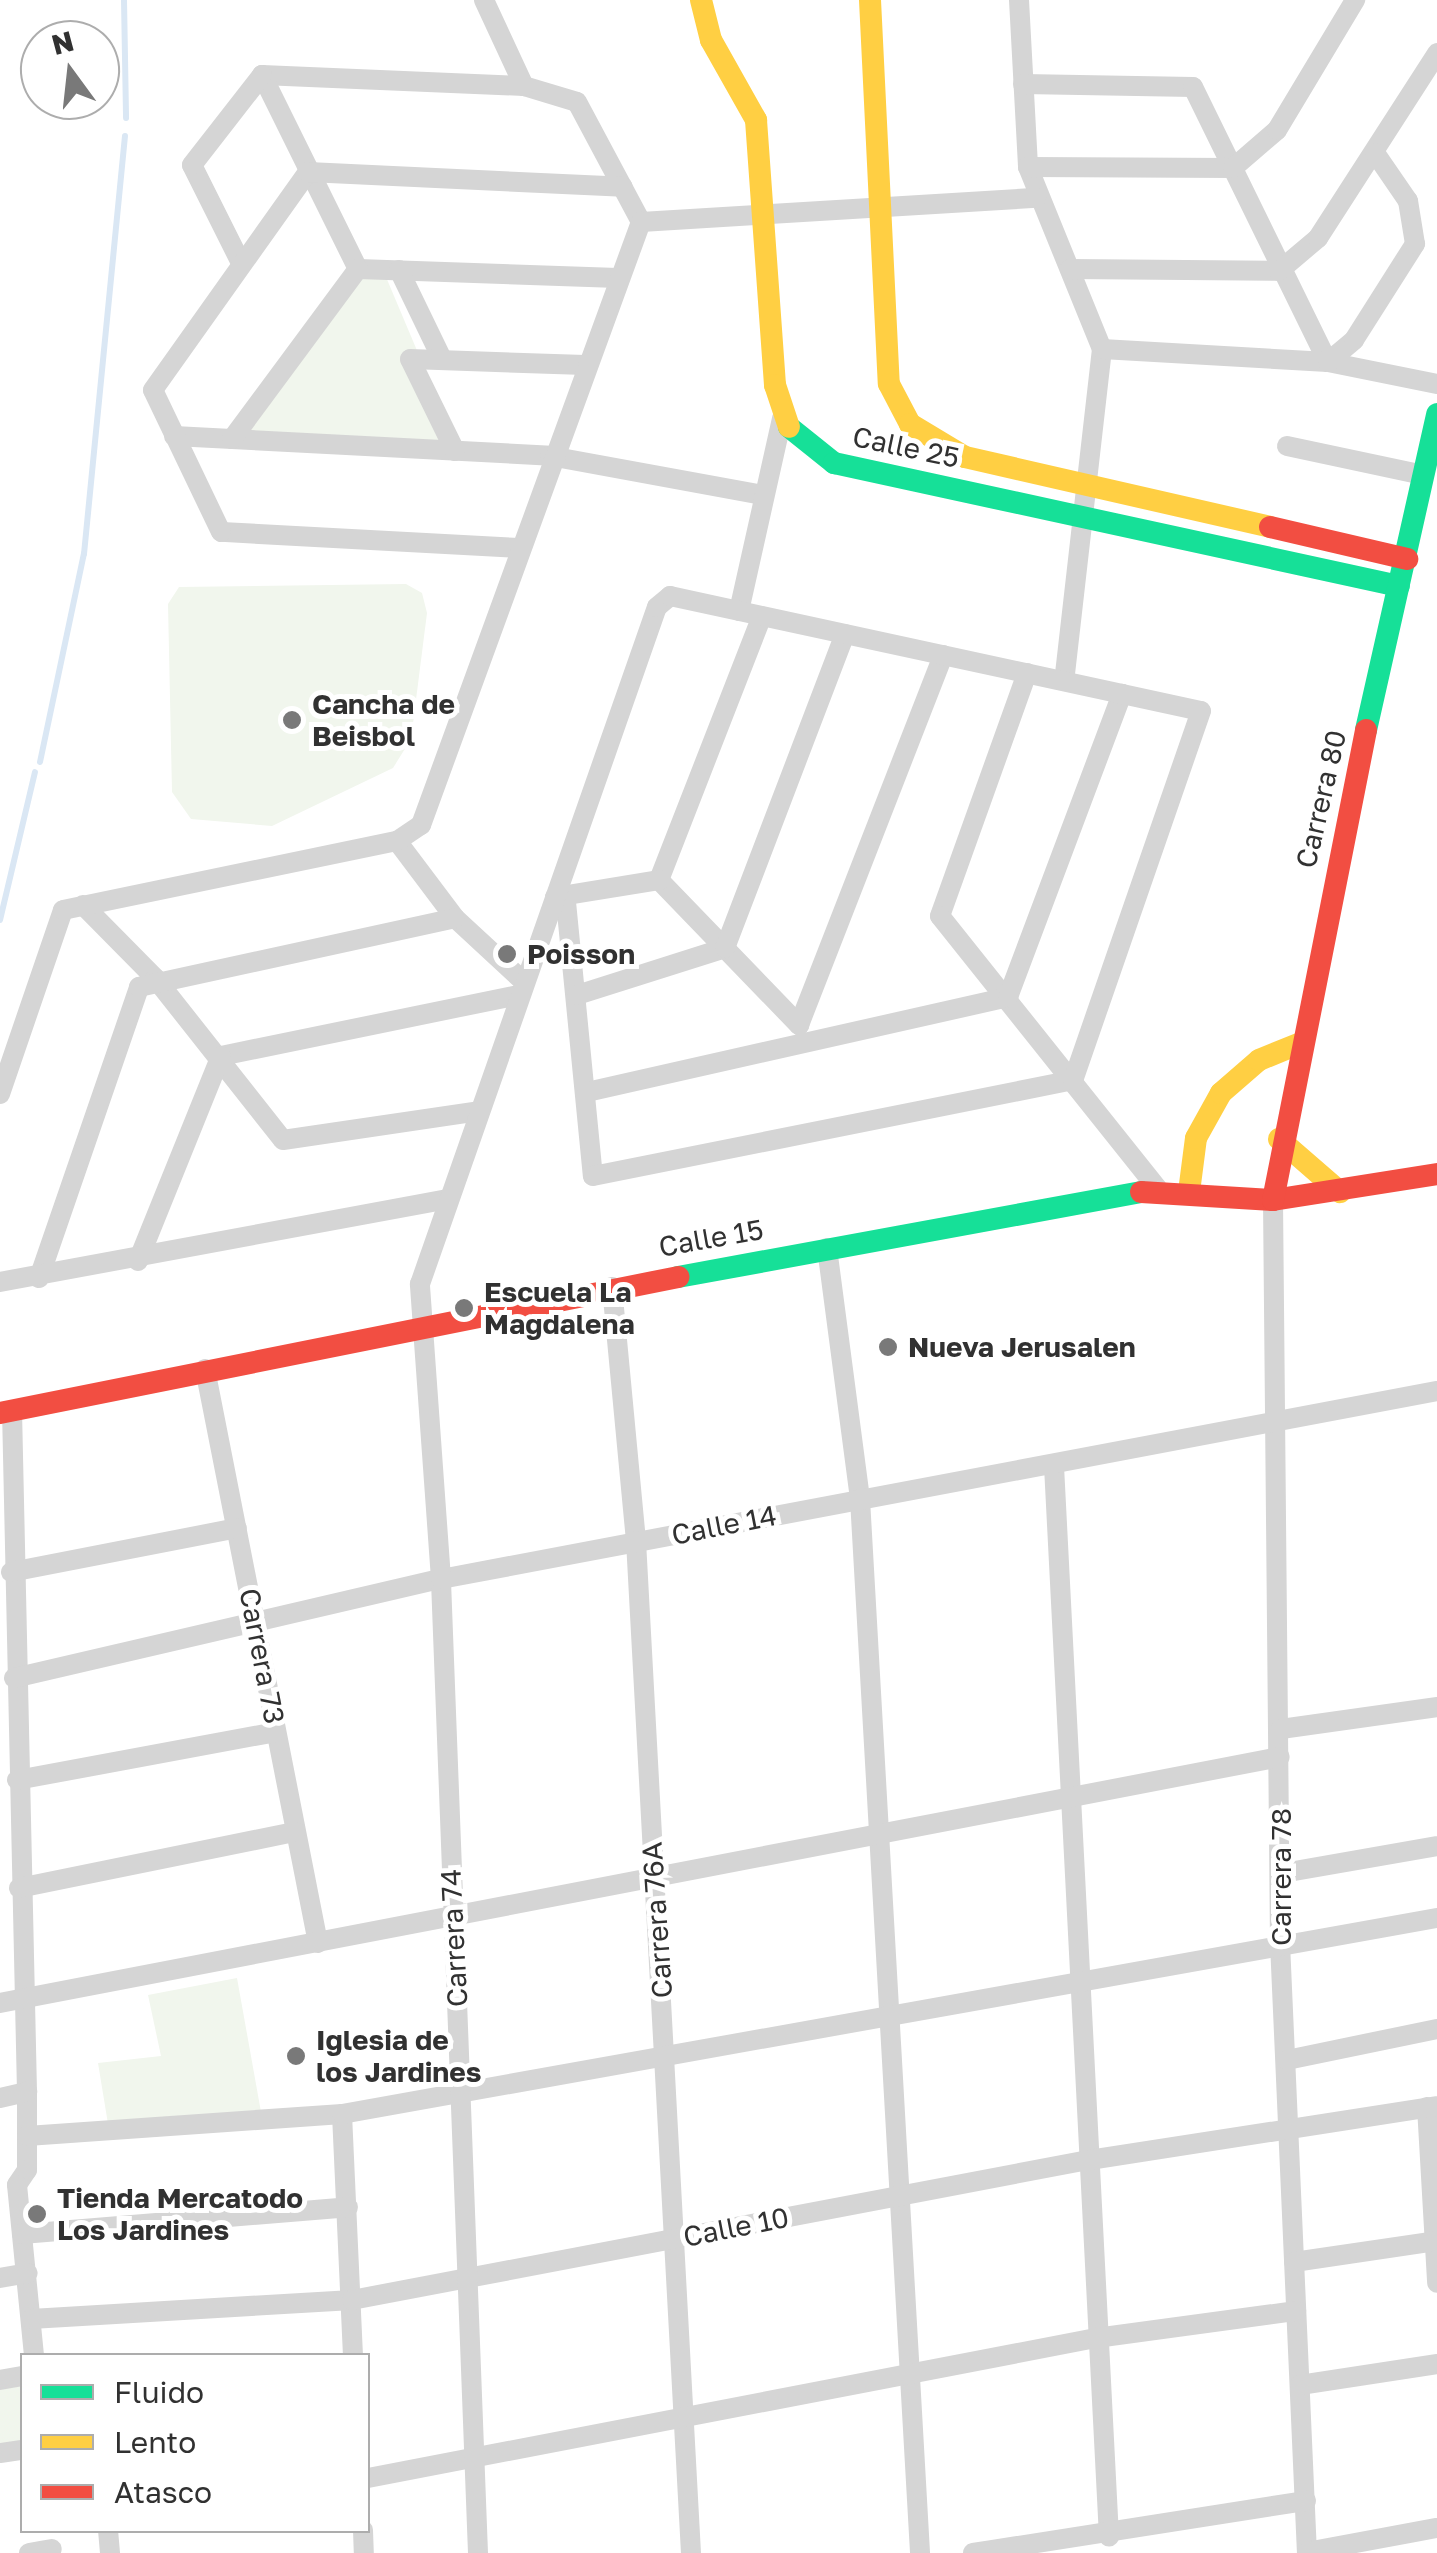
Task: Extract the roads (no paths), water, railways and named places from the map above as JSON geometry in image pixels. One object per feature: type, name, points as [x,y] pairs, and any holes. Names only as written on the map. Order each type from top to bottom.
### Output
[{"type":"street","points":[[484,0],[524,86]]},
{"type":"street","points":[[702,0],[712,40],[752,104],[766,214],[782,418],[739,611],[1201,711],[1074,1080]]},
{"type":"street","name":"Calle 25","points":[[870,0],[890,384],[910,424],[964,457],[1407,559]]},
{"type":"street","points":[[1019,0],[1028,167],[1036,198],[1102,349],[1092,488],[1064,681]]},
{"type":"street","points":[[1028,167],[1233,168],[1277,130],[1355,0]]},
{"type":"street","points":[[1070,269],[1279,272],[1318,238],[1437,54]]},
{"type":"street","points":[[0,1094],[62,910],[397,840],[421,825],[550,456],[641,222],[576,102],[524,86],[262,76]]},
{"type":"street","points":[[262,76],[358,269]]},
{"type":"street","points":[[240,261],[192,166],[262,76]]},
{"type":"street","points":[[1022,84],[1193,87],[1279,272],[1328,362]]},
{"type":"street","points":[[1328,362],[1354,340],[1416,244],[1408,201],[1375,153]]},
{"type":"street","points":[[308,172],[623,187]]},
{"type":"street","points":[[308,172],[240,261],[152,390],[221,532],[519,548]]},
{"type":"street","points":[[641,222],[1036,198]]},
{"type":"street","points":[[358,269],[618,278]]},
{"type":"street","points":[[232,439],[358,269]]},
{"type":"street","points":[[399,270],[442,359]]},
{"type":"street","points":[[1102,349],[1328,362],[1437,384]]},
{"type":"street","points":[[455,451],[410,359],[585,365]]},
{"type":"street","name":"Carrera 80","points":[[1272,1200],[1298,1044],[1437,414]]},
{"type":"street","name":"Calle 25","points":[[782,418],[834,463],[1399,586]]},
{"type":"street","points":[[174,436],[550,456],[763,495]]},
{"type":"street","points":[[1287,446],[1424,474]]},
{"type":"street","name":"Carrera 74","points":[[478,2553],[464,2278],[462,2093],[441,1579],[420,1284],[520,988],[559,898],[657,607],[670,596],[739,611]]},
{"type":"street","points":[[660,880],[762,616]]},
{"type":"street","points":[[725,948],[845,634]]},
{"type":"street","points":[[660,880],[799,1025],[942,655]]},
{"type":"street","points":[[1027,673],[940,916],[1158,1189]]},
{"type":"street","points":[[1008,998],[1122,694]]},
{"type":"street","points":[[397,840],[455,918],[520,988]]},
{"type":"street","points":[[660,880],[559,898],[577,995],[592,1176],[1074,1080]]},
{"type":"street","points":[[83,905],[156,978],[221,1056],[283,1140],[479,1111]]},
{"type":"street","points":[[39,1278],[132,997],[156,978],[455,918]]},
{"type":"street","points":[[577,995],[725,948]]},
{"type":"street","points":[[221,1056],[520,988]]},
{"type":"street","points":[[587,1092],[1008,998]]},
{"type":"street","points":[[1189,1192],[1196,1138],[1220,1094],[1298,1044]]},
{"type":"street","points":[[138,1261],[221,1056]]},
{"type":"street","points":[[1280,1139],[1340,1192]]},
{"type":"street","name":"Calle 15","points":[[6,1412],[424,1322],[1158,1189],[1272,1200],[1437,1174]]},
{"type":"street","points":[[0,1282],[138,1261],[448,1199]]},
{"type":"street","name":"Carrera 78","points":[[1272,1200],[1281,1422],[1280,1943],[1307,2553]]},
{"type":"street","points":[[827,1248],[860,1499],[890,2016],[895,2197],[920,2553]]},
{"type":"street","name":"Carrera 76A","points":[[612,1287],[636,1542],[691,2553]]},
{"type":"street","name":"Carrera 73","points":[[204,1369],[318,1943]]},
{"type":"street","name":"Calle 14","points":[[14,1678],[257,1627],[441,1579],[1437,1391]]},
{"type":"street","points":[[6,1412],[19,1888],[6,1998],[18,2032],[27,2092],[27,2136],[9,2187],[28,2273],[34,2353]]},
{"type":"street","points":[[1054,1466],[1083,2160],[1109,2537]]},
{"type":"street","points":[[12,1572],[238,1528]]},
{"type":"street","points":[[1281,1728],[1437,1707]]},
{"type":"street","points":[[17,1780],[276,1732]]},
{"type":"street","points":[[6,1998],[318,1943],[453,1911],[879,1835],[1280,1757]]},
{"type":"street","points":[[19,1888],[296,1832]]},
{"type":"street","points":[[1283,1873],[1437,1846]]},
{"type":"street","points":[[27,2136],[342,2114],[1280,1943],[1437,1918]]},
{"type":"street","points":[[1287,2060],[1437,2029]]},
{"type":"street","points":[[0,2098],[27,2092]]},
{"type":"street","points":[[1432,2106],[1437,2282]]},
{"type":"street","name":"Calle 10","points":[[31,2319],[352,2300],[1083,2160],[1432,2106]]},
{"type":"street","points":[[342,2114],[354,2353]]},
{"type":"street","points":[[22,2234],[348,2207]]},
{"type":"street","points":[[1294,2262],[1435,2241]]},
{"type":"street","points":[[0,2278],[28,2273]]},
{"type":"street","points":[[370,2478],[682,2417],[908,2379],[1096,2338],[1296,2311]]},
{"type":"street","points":[[1300,2385],[1437,2364]]},
{"type":"street","points":[[973,2553],[1079,2546],[1306,2501]]},
{"type":"street","points":[[1307,2553],[1437,2528]]},
{"type":"street","points":[[29,2553],[51,2544]]},
{"type":"waterway","points":[[124,0],[126,118]]},
{"type":"waterway","points":[[40,762],[84,554],[125,136]]},
{"type":"waterway","points":[[0,920],[35,772]]},
{"type":"place","name":"Cancha de Beisbol","points":[[292,720]]},
{"type":"place","name":"Poisson","points":[[507,954]]},
{"type":"place","name":"Escuela La Magdalena","points":[[464,1308]]},
{"type":"place","name":"Nueva Jerusalen","points":[[888,1347]]},
{"type":"place","name":"Iglesia de los Jardines","points":[[296,2056]]},
{"type":"place","name":"Tienda Mercatodo Los Jardines","points":[[37,2214]]}]
